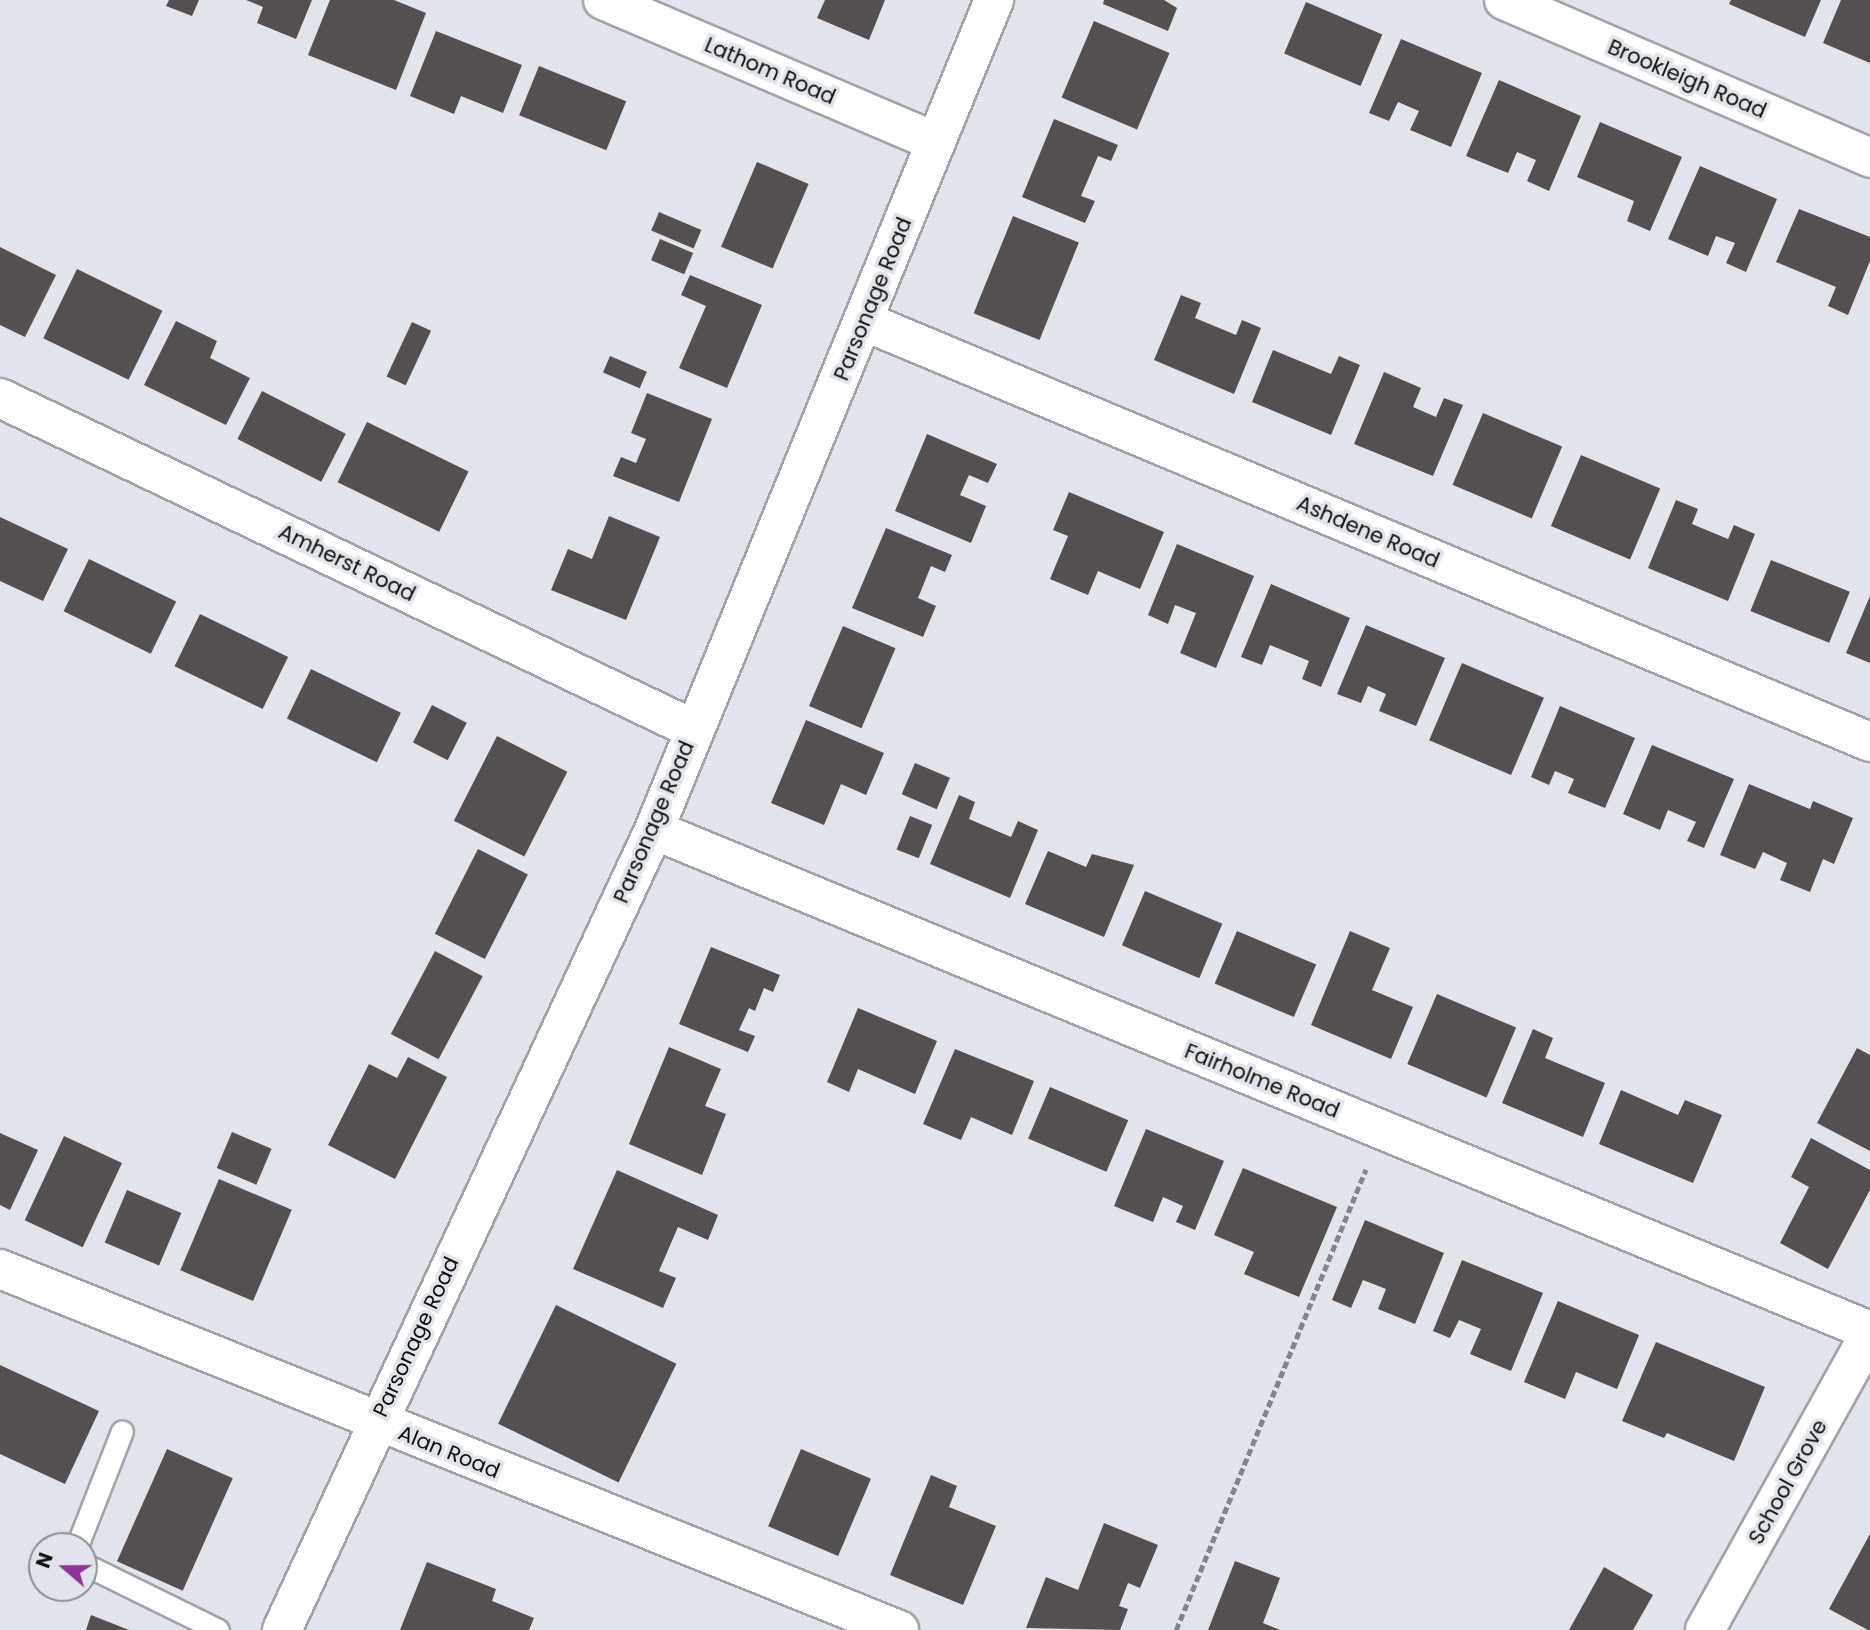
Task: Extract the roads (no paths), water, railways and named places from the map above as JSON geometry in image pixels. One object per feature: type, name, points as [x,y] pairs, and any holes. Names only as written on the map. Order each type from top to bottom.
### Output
[{"type":"street","name":"Lathom Road","points":[[603,0],[936,142]]},
{"type":"street","name":"Parsonage Road","points":[[282,1630],[375,1423],[654,830],[693,729],[866,322],[994,0]]},
{"type":"street","name":"Brookleigh Road","points":[[1504,0],[1870,158]]},
{"type":"street","name":"Ashdene Road","points":[[866,322],[1870,742]]},
{"type":"street","name":"Amherst Road","points":[[0,398],[693,729]]},
{"type":"street","name":"Fairholme Road","points":[[654,830],[1870,1332]]},
{"type":"street","name":"Alan Road","points":[[0,1269],[375,1423],[899,1630]]},
{"type":"street","name":"School Grove","points":[[1705,1630],[1870,1332]]},
{"type":"lane","points":[[82,1532],[122,1431]]},
{"type":"lane","points":[[98,1570],[218,1630]]}]
